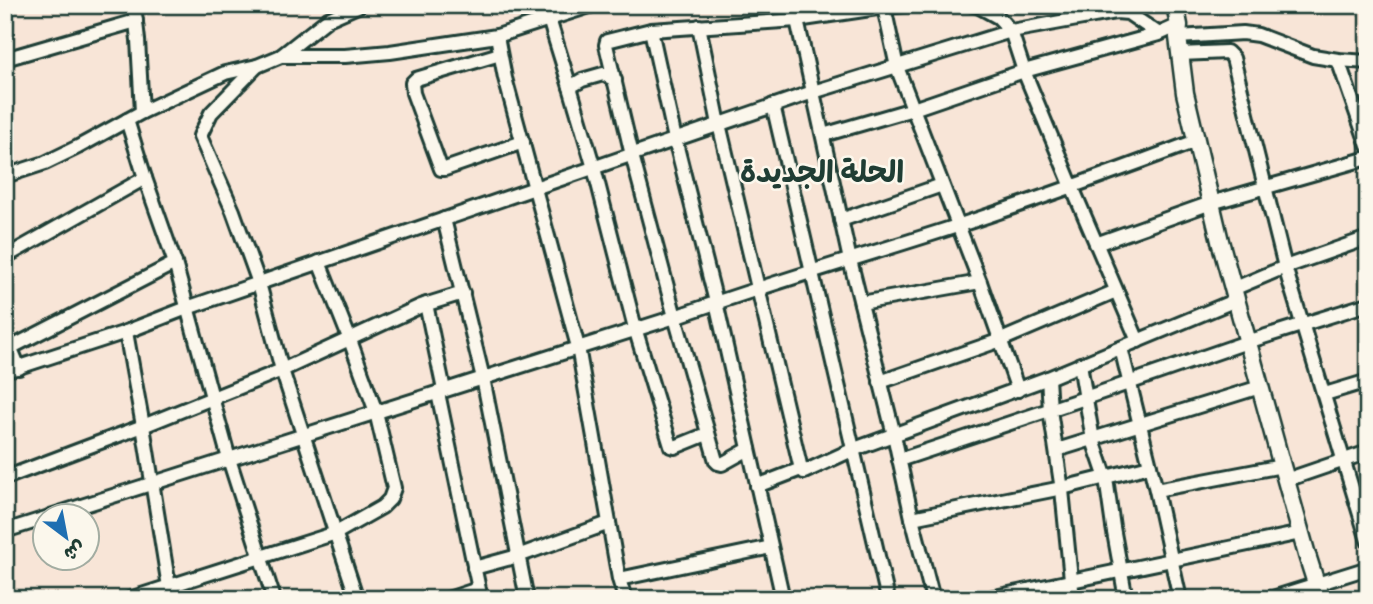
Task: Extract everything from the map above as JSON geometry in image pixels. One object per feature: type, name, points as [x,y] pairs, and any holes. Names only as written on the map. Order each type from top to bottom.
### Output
[{"type":"main road","points":[[1175,5],[1185,93],[1211,203],[1247,342],[1319,591]]},
{"type":"street","points":[[134,5],[142,112]]},
{"type":"street","points":[[324,5],[328,19]]},
{"type":"street","points":[[5,176],[45,163],[78,148],[142,112],[225,73],[281,57],[328,19],[360,5]]},
{"type":"street","points":[[281,57],[390,52],[497,36],[593,5]]},
{"type":"street","points":[[801,5],[797,20],[841,220],[933,599]]},
{"type":"street","points":[[748,449],[722,464],[718,463],[707,434],[632,155],[607,41],[651,30],[797,20],[905,5]]},
{"type":"street","points":[[973,5],[998,17],[1011,31],[1024,71],[1138,341]]},
{"type":"street","points":[[884,7],[897,67],[980,282],[1018,390]]},
{"type":"street","points":[[5,334],[10,348],[12,369],[126,332],[187,308],[773,105],[1011,31],[1116,12],[1128,13],[1159,34]]},
{"type":"street","points":[[549,19],[594,168],[635,328],[671,446],[675,447],[707,434]]},
{"type":"street","points":[[5,59],[136,21]]},
{"type":"street","points":[[699,26],[719,124],[802,469]]},
{"type":"street","points":[[651,30],[783,599]]},
{"type":"street","points":[[823,135],[913,109],[1024,71],[1179,31],[1258,35],[1313,56],[1368,62]]},
{"type":"street","points":[[497,36],[578,347],[619,579],[625,599]]},
{"type":"street","points":[[500,54],[416,79],[412,83],[413,93],[441,169],[523,142]]},
{"type":"street","points":[[1180,54],[1230,54],[1285,267],[1368,541]]},
{"type":"street","points":[[1338,60],[1368,145]]},
{"type":"street","points":[[257,66],[211,113],[200,136],[233,211],[259,284],[282,370],[357,599]]},
{"type":"street","points":[[570,87],[582,80],[603,74],[615,80]]},
{"type":"street","points":[[773,105],[888,599]]},
{"type":"street","points":[[127,120],[175,263],[211,398],[274,599]]},
{"type":"street","points":[[91,503],[958,225],[1072,187],[1196,141]]},
{"type":"street","points":[[1096,244],[1211,203],[1368,158]]},
{"type":"street","points":[[5,257],[145,178]]},
{"type":"street","points":[[841,220],[942,185]]},
{"type":"street","points":[[444,219],[483,378],[527,599]]},
{"type":"street","points":[[757,486],[802,469],[804,472],[852,450],[1048,379],[1138,341],[1285,267],[1368,238]]},
{"type":"street","points":[[129,599],[170,593],[261,557],[336,533],[382,507],[390,499],[394,488],[376,412],[319,262]]},
{"type":"street","points":[[10,348],[175,263]]},
{"type":"street","points":[[861,303],[980,282]]},
{"type":"street","points":[[880,382],[1001,340],[1116,291]]},
{"type":"street","points":[[5,478],[282,370],[426,304],[463,293]]},
{"type":"street","points":[[426,304],[480,594],[448,599]]},
{"type":"street","points":[[899,460],[1247,342],[1368,304]]},
{"type":"street","points":[[126,332],[170,593]]},
{"type":"street","points":[[1121,348],[1180,599]]},
{"type":"street","points":[[1080,364],[1093,440],[1106,478],[1126,599]]},
{"type":"street","points":[[1048,379],[1073,599]]},
{"type":"street","points":[[1325,394],[1368,381]]},
{"type":"street","points":[[1057,450],[1260,387]]},
{"type":"street","points":[[1156,490],[1284,473],[1345,461],[1368,452]]},
{"type":"street","points":[[912,518],[1062,488],[1150,466]]},
{"type":"street","points":[[5,531],[32,522]]},
{"type":"street","points":[[474,568],[518,556],[609,523]]},
{"type":"street","points":[[985,599],[1301,533]]},
{"type":"street","points":[[619,579],[771,547]]},
{"type":"street","points":[[1269,599],[1319,591],[1368,568]]},
{"type":"district","name":"الحلة الجديدة","points":[[822,172]]}]
